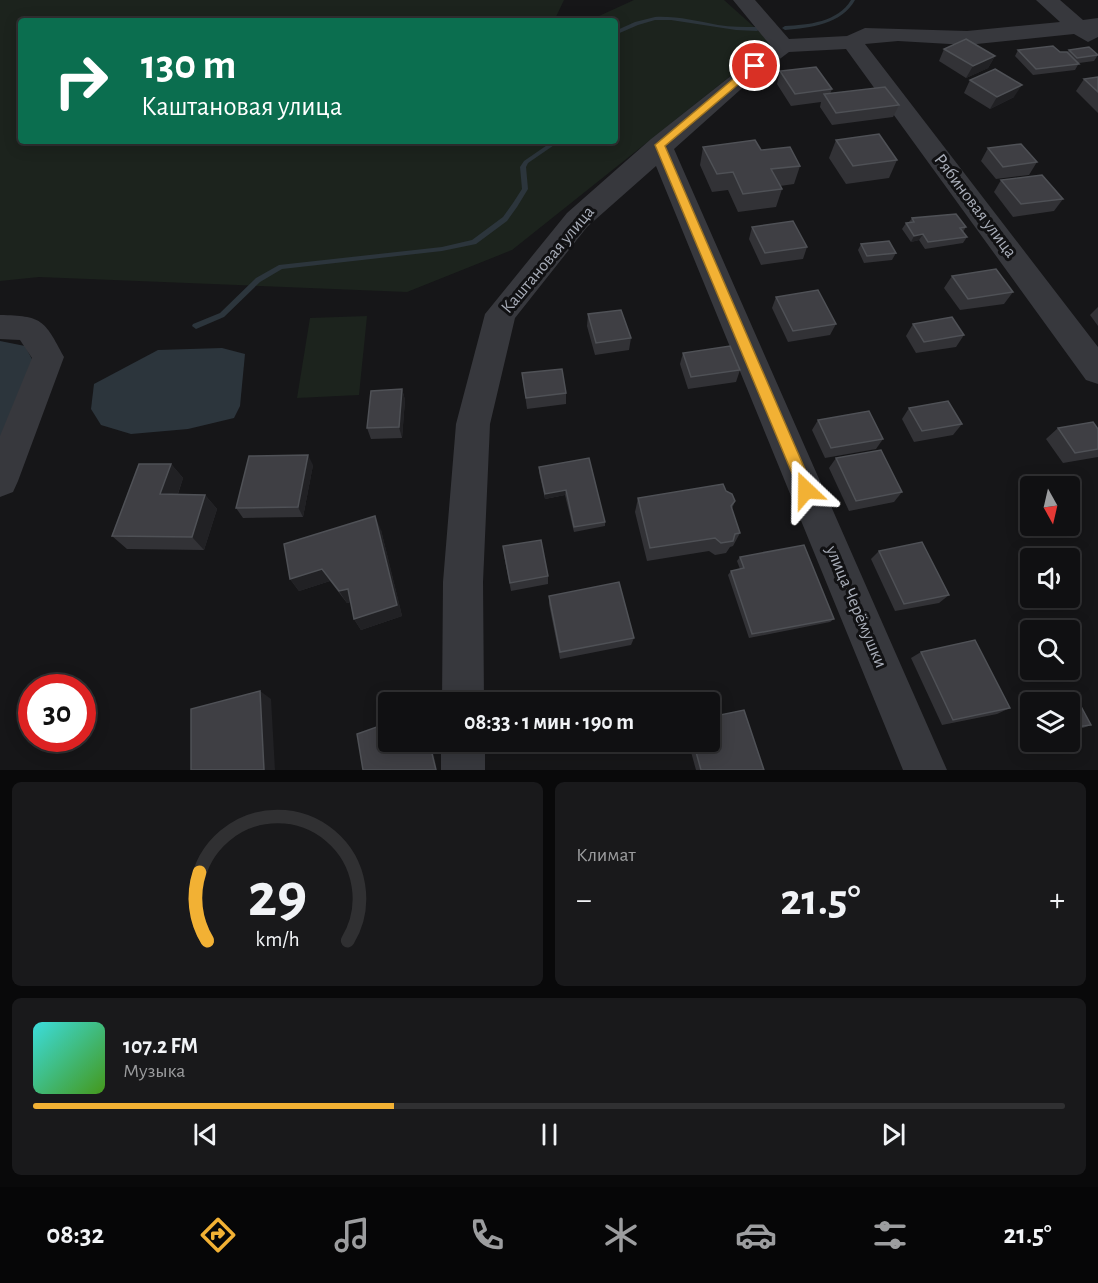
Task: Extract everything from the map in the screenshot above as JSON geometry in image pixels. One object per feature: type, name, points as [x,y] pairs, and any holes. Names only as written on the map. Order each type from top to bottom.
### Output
[{"type":"street","points":[[744,0],[783,46],[852,42],[865,36],[898,34],[967,38],[1088,26]]},
{"type":"street","points":[[1047,0],[1088,26],[1098,45]]},
{"type":"street","name":"Рябиновая улица","points":[[852,42],[1098,371]]},
{"type":"street","name":"Каштановая улица","points":[[463,692],[463,582],[473,424],[500,314],[577,220],[660,145],[741,77],[783,46]]},
{"type":"street","name":"улица Черёмушки","points":[[660,145],[925,770]]},
{"type":"street","points":[[0,327],[29,328],[48,357],[0,481]]},
{"type":"street","points":[[463,752],[463,770]]},
{"type":"shaded area","points":[[0,0],[564,0],[555,18],[18,18],[18,144],[618,144],[618,18],[595,18],[634,0],[724,0],[772,43],[512,250],[407,292],[39,277],[0,281]]},
{"type":"shaded area","points":[[367,316],[359,395],[297,398],[310,318]]},
{"type":"shaded area","points":[[0,341],[25,346],[33,361],[0,446]]},
{"type":"shaded area","points":[[222,348],[245,354],[240,406],[234,418],[188,429],[131,434],[101,425],[91,409],[94,384],[158,350]]},
{"type":"building","points":[[966,39],[995,56],[973,66],[944,49]]},
{"type":"building","points":[[1053,46],[1060,52],[1067,52],[1079,64],[1036,69],[1018,50]]},
{"type":"building","points":[[1089,47],[1098,55],[1077,58],[1069,50]]},
{"type":"building","points":[[816,67],[832,89],[795,94],[780,71]]},
{"type":"building","points":[[995,69],[1022,85],[997,97],[970,80]]},
{"type":"building","points":[[1098,77],[1098,92],[1084,79]]},
{"type":"building","points":[[885,87],[899,105],[836,113],[824,94]]},
{"type":"building","points":[[879,134],[897,160],[853,166],[836,140]]},
{"type":"building","points":[[755,140],[761,150],[790,147],[800,166],[771,169],[782,189],[743,194],[733,172],[717,174],[703,147]]},
{"type":"building","points":[[1021,144],[1037,162],[1003,167],[988,148]]},
{"type":"building","points":[[1042,175],[1063,199],[1021,204],[1001,180]]},
{"type":"building","points":[[956,214],[966,227],[960,228],[967,237],[928,242],[923,234],[914,236],[906,223],[914,222],[912,218]]},
{"type":"building","points":[[793,221],[807,247],[765,253],[752,227]]},
{"type":"building","points":[[889,241],[896,253],[867,256],[861,244]]},
{"type":"building","points":[[996,269],[1013,292],[968,299],[952,276]]},
{"type":"building","points":[[818,290],[836,324],[793,331],[776,297]]},
{"type":"building","points":[[621,310],[631,338],[596,343],[588,314]]},
{"type":"building","points":[[952,317],[964,335],[924,342],[913,324]]},
{"type":"building","points":[[730,346],[740,370],[691,377],[683,353]]},
{"type":"building","points":[[562,369],[566,393],[526,398],[522,373]]},
{"type":"building","points":[[402,389],[399,427],[367,428],[371,391]]},
{"type":"building","points":[[948,401],[962,424],[922,431],[909,408]]},
{"type":"building","points":[[869,411],[883,439],[831,448],[818,420]]},
{"type":"building","points":[[1093,422],[1098,429],[1098,449],[1075,453],[1058,428]]},
{"type":"building","points":[[881,450],[902,492],[856,501],[836,458]]},
{"type":"building","points":[[308,455],[298,507],[236,508],[249,456]]},
{"type":"building","points":[[589,458],[605,522],[574,527],[566,490],[545,494],[539,467]]},
{"type":"building","points":[[139,464],[171,464],[160,494],[205,495],[192,537],[112,536]]},
{"type":"building","points":[[723,484],[735,501],[731,506],[740,533],[735,534],[733,541],[721,543],[715,538],[650,548],[638,498]]},
{"type":"building","points":[[375,516],[397,605],[354,619],[348,589],[339,591],[322,569],[290,579],[284,544]]},
{"type":"building","points":[[541,540],[548,576],[510,583],[503,546]]},
{"type":"building","points":[[922,542],[949,595],[904,604],[879,551]]},
{"type":"building","points":[[804,545],[834,619],[752,634],[731,571],[744,568],[740,557]]},
{"type":"building","points":[[619,582],[634,638],[560,652],[549,596]]},
{"type":"building","points":[[975,640],[1010,708],[953,720],[921,652]]},
{"type":"building","points":[[260,691],[264,770],[191,770],[191,709]]},
{"type":"building","points":[[1080,705],[1091,725],[1080,727]]},
{"type":"building","points":[[744,710],[764,770],[701,770],[696,752],[720,752],[720,715]]},
{"type":"building","points":[[378,727],[378,752],[432,752],[436,770],[363,770],[357,734]]},
{"type":"waterway","points":[[785,28],[824,22],[834,18],[849,7],[853,0]]},
{"type":"waterway","points":[[618,32],[637,23],[671,18],[736,29],[757,29]]},
{"type":"waterway","points":[[196,326],[222,315],[258,280],[281,267],[442,249],[474,242],[505,219],[525,189],[523,167],[526,162],[553,144]]},
{"type":"route","points":[[755,66],[660,145],[806,490]]}]
